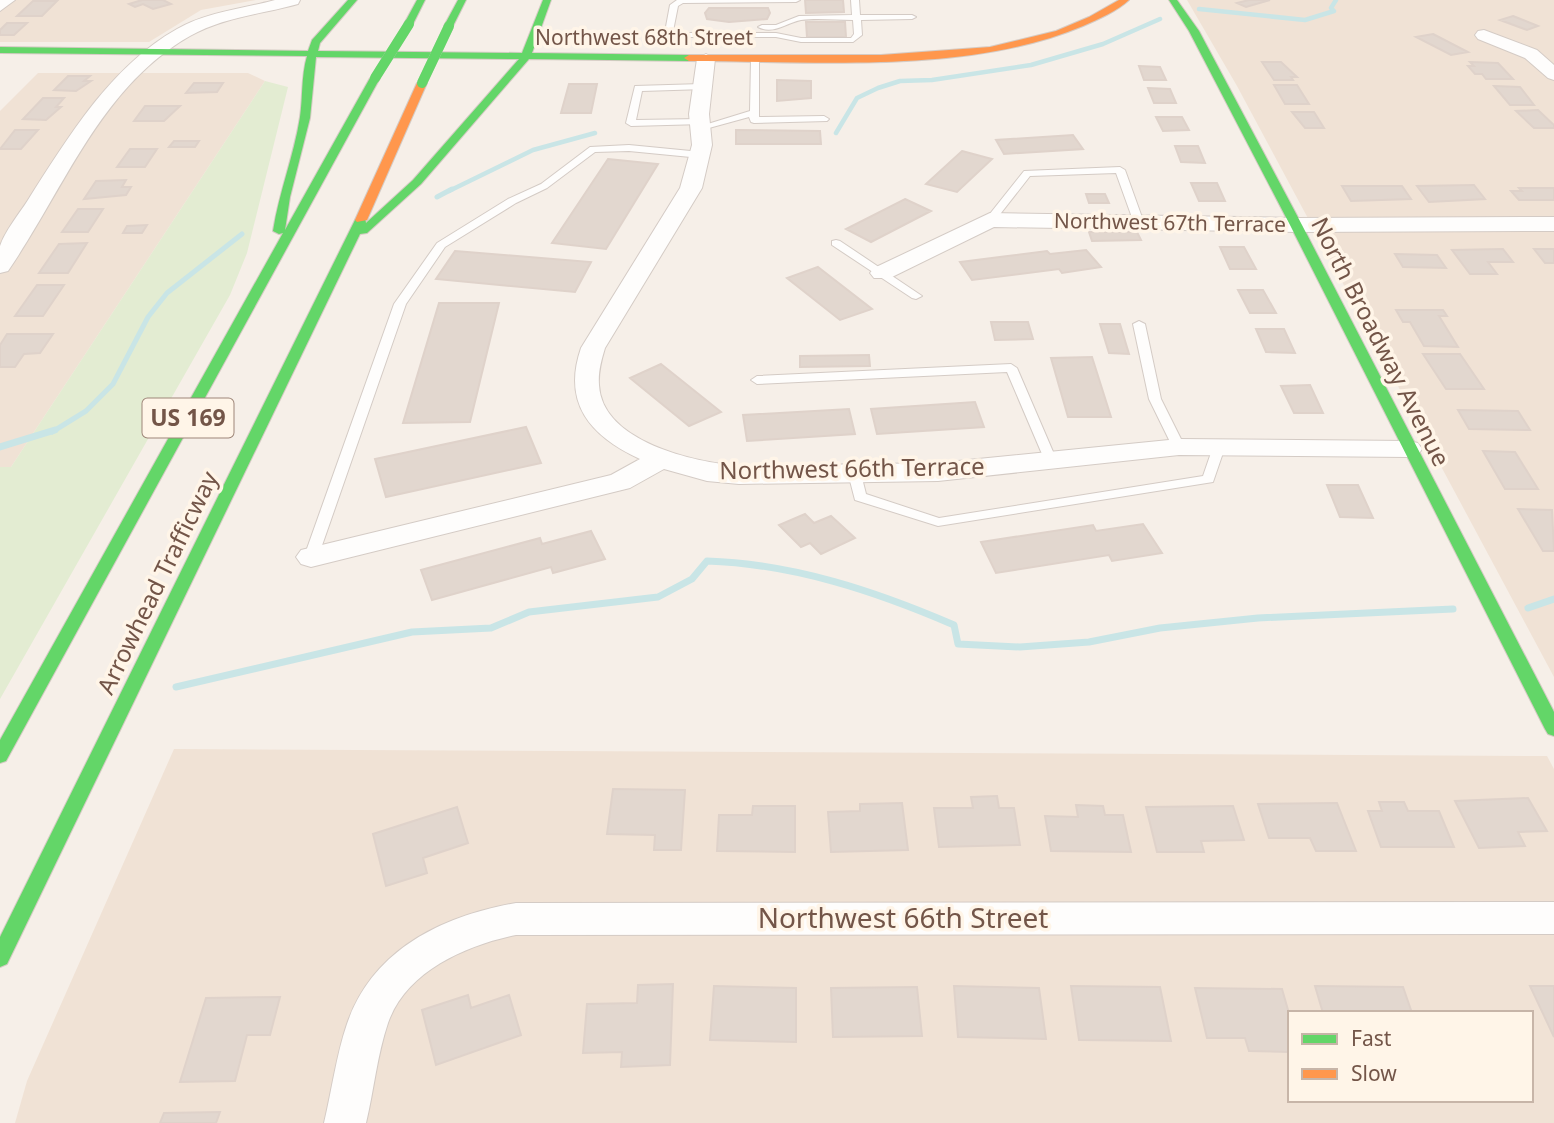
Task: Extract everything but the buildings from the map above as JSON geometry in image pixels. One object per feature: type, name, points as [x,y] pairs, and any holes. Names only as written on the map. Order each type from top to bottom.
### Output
[{"type":"main road","points":[[275,262],[284,197],[305,118],[311,56],[315,42],[354,0]]},
{"type":"main road","name":"Arrowhead Trafficway","points":[[0,756],[375,78],[421,0]]},
{"type":"main road","name":"Arrowhead Trafficway","points":[[0,958],[351,242],[462,0]]},
{"type":"main road","points":[[351,242],[417,182],[524,58],[547,0]]},
{"type":"main road","name":"Northwest 68th Street","points":[[0,50],[150,55],[929,58],[995,51],[1076,28],[1108,13],[1125,0]]},
{"type":"main road","name":"North Broadway Avenue","points":[[1153,1],[1174,3],[1194,31],[1554,729]]},
{"type":"main road","name":"Northwest 68th Street","points":[[0,62],[98,62],[150,55]]},
{"type":"street","points":[[0,6],[7,0]]},
{"type":"street","points":[[0,266],[74,146],[150,55],[183,32],[206,22],[278,1]]},
{"type":"street","points":[[1484,34],[1531,54],[1554,74]]},
{"type":"street","name":"Northwest 66th Terrace","points":[[706,59],[700,125],[701,155],[691,188],[593,348],[585,375],[590,402],[607,428],[626,444],[677,466],[729,474],[937,472],[1179,447],[1408,449]]},
{"type":"street","name":"Northwest 67th Terrace","points":[[882,273],[990,220],[1296,225],[1554,224]]},
{"type":"street","points":[[311,557],[620,482],[661,459]]},
{"type":"street","name":"Northwest 66th Street","points":[[345,1123],[371,1014],[397,977],[442,942],[473,928],[516,919],[1554,918]]},
{"type":"lane","points":[[801,59],[801,40],[796,0],[681,1],[674,5],[669,32],[681,35],[776,35],[801,40],[853,40],[858,35],[855,0]]},
{"type":"lane","points":[[669,26],[777,27],[799,18],[912,17]]},
{"type":"lane","points":[[674,59],[681,35]]},
{"type":"lane","points":[[755,59],[754,120],[824,120]]},
{"type":"lane","points":[[702,88],[638,88],[631,123],[700,125],[755,112]]},
{"type":"lane","points":[[311,557],[400,304],[441,244],[512,201],[544,186],[593,149],[629,148],[701,155]]},
{"type":"lane","points":[[990,220],[1027,173],[1120,170],[1139,223]]},
{"type":"lane","points":[[836,243],[916,296]]},
{"type":"lane","points":[[1139,324],[1155,399],[1179,447]]},
{"type":"lane","points":[[757,380],[1011,368],[1051,461]]},
{"type":"lane","points":[[855,473],[860,497],[938,522],[1208,479],[1219,447]]},
{"type":"shaded area","points":[[0,0],[256,0],[201,10],[149,42],[0,42]]},
{"type":"shaded area","points":[[1187,0],[1554,0],[1554,677],[1237,86]]},
{"type":"shaded area","points":[[38,73],[248,73],[265,81],[11,467],[0,467],[0,111]]},
{"type":"shaded area","points":[[174,749],[1547,756],[1554,769],[1554,1123],[15,1123],[27,1081]]},
{"type":"green space","points":[[265,81],[288,87],[247,253],[230,295],[0,699],[0,467],[11,467]]},
{"type":"waterway","points":[[1199,9],[1305,20],[1334,11],[1331,8],[1336,0]]},
{"type":"waterway","points":[[836,133],[857,98],[878,88],[900,81],[932,80],[1031,65],[1103,44],[1160,19]]},
{"type":"waterway","points":[[449,191],[533,150],[595,133]]},
{"type":"waterway","points":[[437,197],[452,189]]},
{"type":"waterway","points":[[52,432],[86,411],[113,384],[148,317],[167,293],[242,234]]},
{"type":"waterway","points":[[0,447],[55,430]]},
{"type":"waterway","points":[[176,687],[412,632],[491,628],[529,612],[658,597],[692,579],[707,561],[771,567],[864,591],[954,625],[958,644],[1020,647],[1089,642],[1160,628],[1258,618],[1453,609]]},
{"type":"waterway","points":[[1528,608],[1554,599]]},
{"type":"traffic: fast","points":[[279,231],[284,197],[305,118],[308,70],[315,42],[353,0]]},
{"type":"traffic: fast","points":[[409,24],[421,0]]},
{"type":"traffic: fast","points":[[449,26],[462,0]]},
{"type":"traffic: fast","points":[[363,231],[417,182],[525,58],[547,0]]},
{"type":"traffic: fast","points":[[1173,0],[1194,31],[1296,225],[1554,729]]},
{"type":"traffic: fast","points":[[375,78],[409,24]]},
{"type":"traffic: fast","points":[[422,83],[449,26]]},
{"type":"traffic: fast","points":[[0,50],[689,58]]},
{"type":"traffic: fast","points":[[0,756],[375,78]]},
{"type":"traffic: fast","points":[[0,958],[361,220]]},
{"type":"traffic: slow","points":[[689,58],[881,58],[990,50],[1059,33],[1093,19],[1125,0]]},
{"type":"traffic: slow","points":[[361,220],[422,83]]}]
